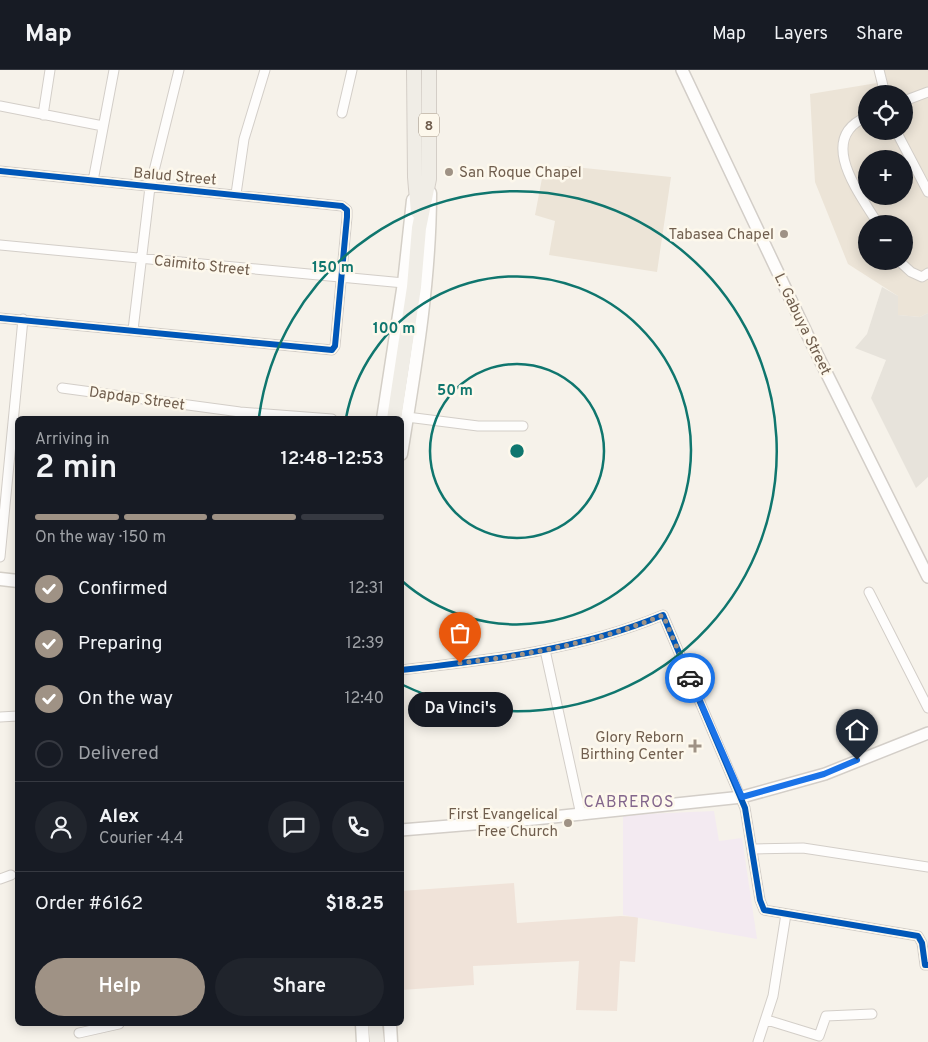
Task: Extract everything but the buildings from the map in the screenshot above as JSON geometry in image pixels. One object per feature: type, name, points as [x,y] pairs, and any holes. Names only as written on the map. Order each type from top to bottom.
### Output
[{"type":"main road","name":"8","points":[[414,70],[415,177],[419,228]]},
{"type":"main road","name":"8","points":[[401,416],[426,285],[430,232],[429,70]]},
{"type":"main road","name":"8","points":[[383,416],[404,283],[415,177]]},
{"type":"main road","name":"8","points":[[401,416],[419,228],[429,179]]},
{"type":"main road","points":[[0,579],[15,581]]},
{"type":"main road","points":[[362,1026],[363,1042]]},
{"type":"main road","points":[[375,1026],[377,1042]]},
{"type":"main road","points":[[390,1026],[392,1042]]},
{"type":"street","points":[[43,115],[50,70]]},
{"type":"street","points":[[93,181],[114,70]]},
{"type":"street","points":[[133,330],[150,187],[179,70]]},
{"type":"street","points":[[236,194],[244,139],[265,70]]},
{"type":"street","points":[[342,113],[352,70]]},
{"type":"street","name":"L. Gabuya Street","points":[[682,70],[808,336],[928,577]]},
{"type":"street","points":[[879,70],[883,85]]},
{"type":"street","points":[[913,98],[928,92]]},
{"type":"street","points":[[0,106],[104,126]]},
{"type":"street","points":[[858,120],[849,129],[842,156],[844,167],[873,215]]},
{"type":"street","points":[[901,140],[928,192]]},
{"type":"street","name":"Balud Street","points":[[0,171],[342,206],[347,210],[342,278]]},
{"type":"street","name":"Caimito Street","points":[[0,245],[404,283]]},
{"type":"street","points":[[909,270],[922,277],[928,274]]},
{"type":"street","points":[[0,318],[332,350],[335,346],[342,278]]},
{"type":"street","points":[[0,557],[23,320]]},
{"type":"street","name":"Dapdap Street","points":[[62,388],[240,412],[293,416]]},
{"type":"street","points":[[404,418],[478,426],[523,426]]},
{"type":"street","points":[[869,592],[928,708]]},
{"type":"street","points":[[404,670],[500,659],[545,650],[630,628],[663,615],[742,797],[750,825],[760,900],[764,910],[918,936],[922,943],[925,965],[928,965]]},
{"type":"street","points":[[545,650],[581,814]]},
{"type":"street","points":[[0,717],[15,716]]},
{"type":"street","points":[[404,830],[742,797],[824,774],[928,733]]},
{"type":"street","points":[[754,849],[803,848],[928,867]]},
{"type":"street","points":[[0,879],[11,875]]},
{"type":"street","points":[[758,1042],[767,1020],[773,996],[786,914]]},
{"type":"street","points":[[767,1020],[819,1036],[826,1016],[872,1014]]},
{"type":"street","points":[[79,1033],[110,1026]]},
{"type":"shaded area","points":[[874,70],[928,70],[928,313],[920,317],[897,315],[898,296],[848,264],[815,182],[810,94],[858,86],[858,140],[913,140],[913,85],[865,85],[877,83]]},
{"type":"shaded area","points":[[565,166],[671,177],[657,272],[549,255],[555,221],[535,215],[543,173]]},
{"type":"shaded area","points":[[882,287],[898,296],[898,315],[920,317],[928,313],[928,477],[916,488],[871,398],[886,360],[855,348],[867,334]]},
{"type":"shaded area","points":[[714,811],[719,841],[742,838],[757,939],[623,915],[623,815]]},
{"type":"shaded area","points":[[514,883],[517,923],[621,916],[638,917],[635,962],[620,961],[617,1011],[576,1010],[579,961],[473,966],[474,985],[404,990],[404,891]]},
{"type":"cycle path","points":[[0,171],[342,206],[347,210],[335,346],[332,350],[0,318]]},
{"type":"cycle path","points":[[404,670],[534,652],[599,637],[663,615],[745,808],[760,900],[764,910],[918,936],[922,943],[925,965],[928,965]]},
{"type":"way so far","points":[[460,663],[524,655],[630,628],[663,615],[690,678]]},
{"type":"place","name":"San Roque Chapel","points":[[449,172]]},
{"type":"place","name":"Tabasea Chapel","points":[[784,234]]},
{"type":"place","name":"Da Vinci's","points":[[460,663]]},
{"type":"place","name":"Glory Reborn Birthing Center","points":[[695,746]]},
{"type":"place","name":"First Evangelical Free Church","points":[[568,823]]},
{"type":"district","name":"CABREROS","points":[[629,801]]},
{"type":"route","points":[[690,678],[742,797],[824,774],[857,760]]}]
